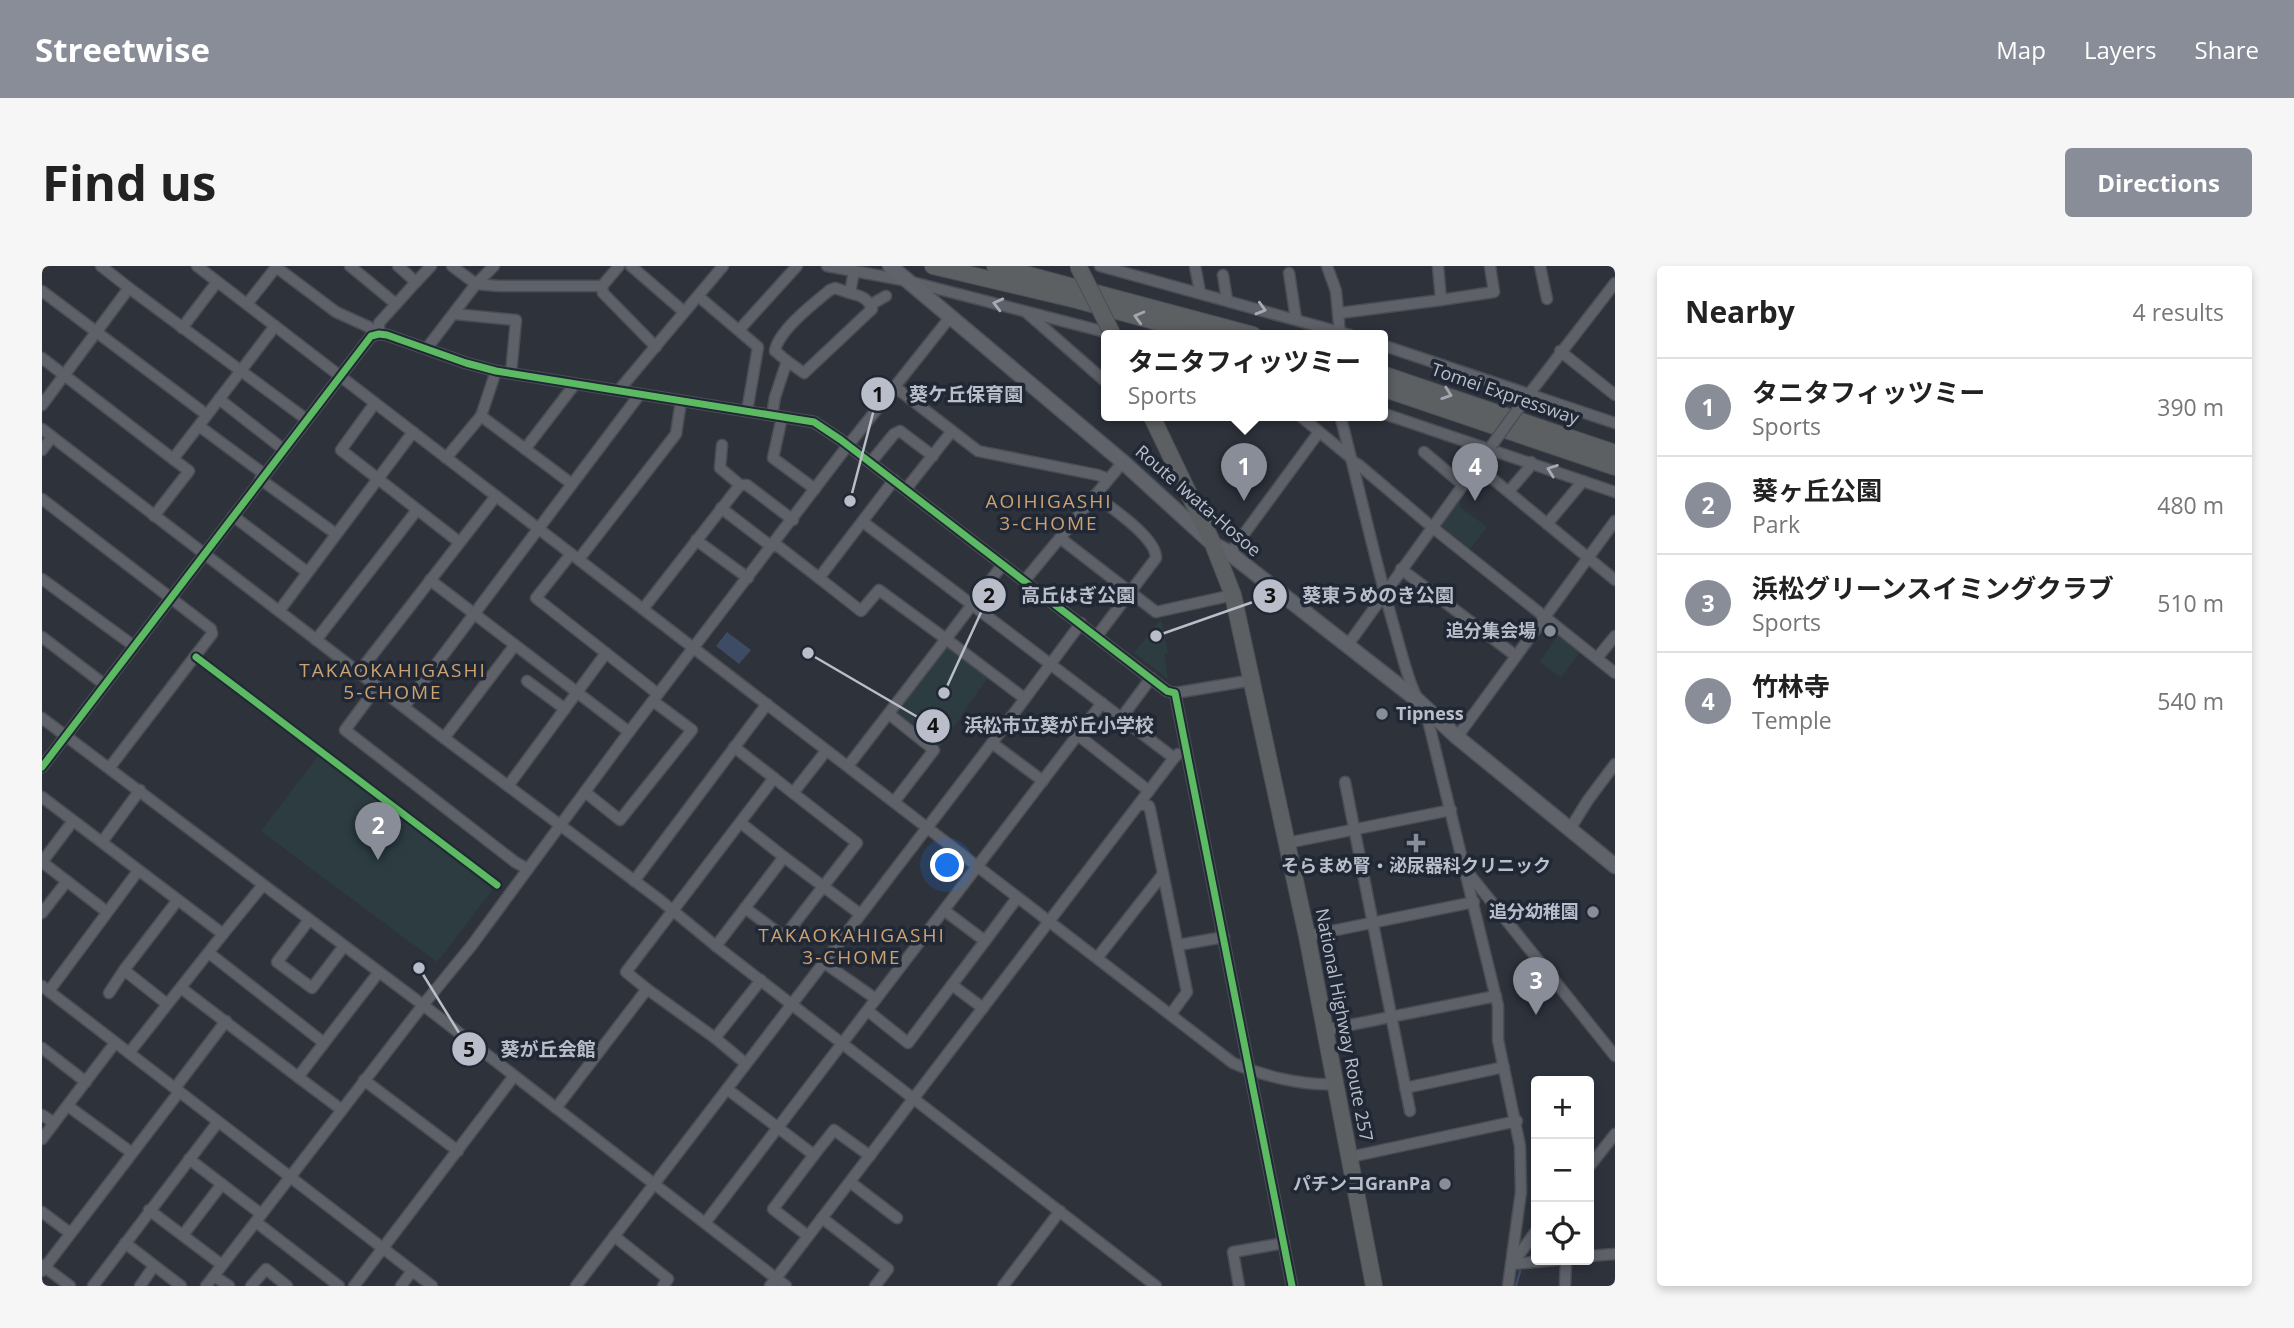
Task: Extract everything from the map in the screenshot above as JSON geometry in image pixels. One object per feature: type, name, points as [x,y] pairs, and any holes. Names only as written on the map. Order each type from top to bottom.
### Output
[{"type":"highway","points":[[933,266],[1077,300],[1187,330]]},
{"type":"highway","points":[[995,266],[1234,330]]},
{"type":"highway","points":[[1078,266],[1112,330]]},
{"type":"highway","name":"Tomei Expressway","points":[[1388,376],[1615,453]]},
{"type":"highway","name":"Tomei Expressway","points":[[1388,390],[1615,467]]},
{"type":"highway","name":"National Highway Route 257","points":[[1157,421],[1231,590],[1253,680],[1307,936],[1374,1286]]},
{"type":"main road","name":"Route Iwata-Hosoe","points":[[890,266],[1123,462],[1213,544],[1230,553],[1416,699],[1457,737],[1615,866]]},
{"type":"street","points":[[101,266],[306,419]]},
{"type":"street","points":[[197,266],[1233,1062],[1249,1070],[1323,1085],[1336,1084]]},
{"type":"street","points":[[350,266],[396,304]]},
{"type":"street","points":[[398,266],[416,282]]},
{"type":"street","points":[[377,334],[379,323],[431,266]]},
{"type":"street","points":[[452,266],[476,284],[499,286],[602,286],[620,266]]},
{"type":"street","points":[[427,348],[476,284],[494,266]]},
{"type":"street","points":[[631,266],[683,311]]},
{"type":"street","points":[[619,390],[723,266]]},
{"type":"street","points":[[739,330],[797,266]]},
{"type":"street","points":[[827,266],[908,281],[1101,331]]},
{"type":"street","points":[[1100,266],[1331,330]]},
{"type":"street","points":[[1195,266],[1200,292]]},
{"type":"street","points":[[1438,266],[1441,300]]},
{"type":"street","points":[[1340,313],[1494,292],[1490,266]]},
{"type":"street","points":[[1540,266],[1547,299]]},
{"type":"street","points":[[247,304],[276,267],[336,313],[369,327],[377,334],[427,348],[466,363],[496,371],[814,422],[871,462],[1151,678],[1175,693],[1253,680]]},
{"type":"street","points":[[1330,268],[1343,330]]},
{"type":"street","points":[[850,293],[854,271]]},
{"type":"street","points":[[1289,273],[1296,319]]},
{"type":"street","points":[[1223,275],[1227,300]]},
{"type":"street","points":[[182,328],[217,282]]},
{"type":"street","points":[[1347,646],[1560,351],[1615,283]]},
{"type":"street","points":[[602,286],[603,293],[656,347]]},
{"type":"street","points":[[42,405],[129,288]]},
{"type":"street","points":[[835,288],[862,297],[870,305],[872,309],[804,373],[775,351],[776,344],[787,330],[830,290],[835,288]]},
{"type":"street","points":[[42,290],[206,415]]},
{"type":"street","points":[[698,296],[758,347],[747,411]]},
{"type":"street","points":[[870,305],[886,296]]},
{"type":"street","points":[[1024,310],[1101,378]]},
{"type":"street","points":[[454,314],[516,320],[511,373]]},
{"type":"street","points":[[206,1286],[472,944],[629,732],[848,445],[951,316]]},
{"type":"street","points":[[173,459],[275,326]]},
{"type":"street","points":[[42,767],[367,339],[377,334]]},
{"type":"street","points":[[1388,347],[1527,396],[1615,423]]},
{"type":"street","points":[[1560,351],[1615,395]]},
{"type":"street","points":[[42,358],[188,471],[154,516]]},
{"type":"street","points":[[787,361],[775,397],[777,416],[773,457],[815,489]]},
{"type":"street","points":[[446,458],[481,416],[496,371]]},
{"type":"street","points":[[525,449],[575,384]]},
{"type":"street","points":[[895,387],[978,451],[1108,479]]},
{"type":"street","points":[[404,707],[640,394]]},
{"type":"street","points":[[219,399],[283,449]]},
{"type":"street","points":[[584,792],[620,820],[692,730],[606,653],[536,598],[575,556],[676,434],[681,401]]},
{"type":"street","points":[[375,403],[341,450],[459,542]]},
{"type":"street","points":[[1388,415],[1491,446],[1615,492]]},
{"type":"street","points":[[481,416],[572,484]]},
{"type":"street","points":[[1307,421],[1432,527],[1615,673]]},
{"type":"street","points":[[1342,421],[1384,592],[1416,699],[1427,716],[1498,1006],[1498,1040],[1517,1121],[1521,1192],[1508,1286]]},
{"type":"street","points":[[199,426],[336,534]]},
{"type":"street","points":[[42,429],[377,687],[675,911],[716,946],[1156,1286]]},
{"type":"street","points":[[871,462],[894,434],[900,431],[933,456]]},
{"type":"street","points":[[279,611],[413,432]]},
{"type":"street","points":[[906,489],[952,432]]},
{"type":"street","points":[[1230,553],[1319,432]]},
{"type":"street","points":[[42,450],[52,437]]},
{"type":"street","points":[[722,445],[720,468],[740,485],[747,485],[793,520]]},
{"type":"street","points":[[1424,452],[1463,485]]},
{"type":"street","points":[[1025,580],[1123,462]]},
{"type":"street","points":[[1509,491],[1528,470],[1531,462]]},
{"type":"street","points":[[1477,466],[1615,580]]},
{"type":"street","points":[[819,578],[894,480]]},
{"type":"street","points":[[1547,524],[1583,481]]},
{"type":"street","points":[[643,609],[740,485]]},
{"type":"street","points":[[1161,496],[1175,500],[1179,498],[1185,485]]},
{"type":"street","points":[[1095,495],[1144,535],[1156,550],[1155,561],[1097,636]]},
{"type":"street","points":[[359,672],[496,496]]},
{"type":"street","points":[[42,499],[211,629],[212,634],[110,767]]},
{"type":"street","points":[[721,508],[861,611],[879,590],[1024,698]]},
{"type":"street","points":[[316,640],[417,509]]},
{"type":"street","points":[[233,516],[307,572]]},
{"type":"street","points":[[1457,737],[1615,521]]},
{"type":"street","points":[[863,522],[1174,758]]},
{"type":"street","points":[[1060,538],[1154,611],[1160,612],[1231,590],[1235,575],[1249,570]]},
{"type":"street","points":[[696,540],[748,578]]},
{"type":"street","points":[[848,766],[1003,564]]},
{"type":"street","points":[[1401,569],[1516,656]]},
{"type":"street","points":[[430,580],[629,732]]},
{"type":"street","points":[[43,583],[134,646]]},
{"type":"street","points":[[576,1286],[1081,624]]},
{"type":"street","points":[[1597,658],[1615,636]]},
{"type":"street","points":[[42,638],[105,685]]},
{"type":"street","points":[[444,738],[515,645]]},
{"type":"street","points":[[508,786],[606,653]]},
{"type":"street","points":[[1122,717],[1151,678]]},
{"type":"street","points":[[527,681],[565,709]]},
{"type":"street","points":[[377,687],[345,730],[515,862],[528,869]]},
{"type":"street","points":[[1175,693],[1292,1286]]},
{"type":"street","points":[[705,1223],[1102,703]]},
{"type":"street","points":[[634,881],[767,704]]},
{"type":"street","points":[[889,715],[934,750],[894,802]]},
{"type":"street","points":[[42,718],[423,1005],[705,1223],[773,1282],[786,1286]]},
{"type":"street","points":[[1079,736],[1149,790]]},
{"type":"street","points":[[992,743],[1043,781]]},
{"type":"street","points":[[773,1282],[1185,744]]},
{"type":"street","points":[[734,747],[857,843],[784,937],[745,908]]},
{"type":"street","points":[[793,793],[825,751]]},
{"type":"street","points":[[1570,829],[1615,764]]},
{"type":"street","points":[[746,1063],[626,972],[774,778]]},
{"type":"street","points":[[1345,782],[1410,1111]]},
{"type":"street","points":[[102,842],[140,790]]},
{"type":"street","points":[[42,797],[223,934]]},
{"type":"street","points":[[1139,804],[1149,806],[1150,809],[1187,992],[1171,1014]]},
{"type":"street","points":[[1287,843],[1451,810]]},
{"type":"street","points":[[73,821],[42,862],[107,912]]},
{"type":"street","points":[[741,823],[860,914]]},
{"type":"street","points":[[716,946],[784,857]]},
{"type":"street","points":[[1466,870],[1615,1056]]},
{"type":"street","points":[[138,871],[46,988],[432,1286]]},
{"type":"street","points":[[1097,958],[1163,874]]},
{"type":"street","points":[[42,913],[67,881]]},
{"type":"street","points":[[129,1053],[263,885]]},
{"type":"street","points":[[868,1011],[908,1043],[1017,898]]},
{"type":"street","points":[[109,993],[177,901]]},
{"type":"street","points":[[1307,936],[1474,902]]},
{"type":"street","points":[[945,911],[985,941]]},
{"type":"street","points":[[309,920],[278,962],[312,988],[345,946]]},
{"type":"street","points":[[1178,945],[1224,937]]},
{"type":"street","points":[[209,953],[324,1042]]},
{"type":"street","points":[[823,962],[876,999]]},
{"type":"street","points":[[124,970],[167,1004]]},
{"type":"street","points":[[298,1077],[379,972]]},
{"type":"street","points":[[715,1038],[761,980]]},
{"type":"street","points":[[952,985],[983,1008]]},
{"type":"street","points":[[181,988],[342,1110]]},
{"type":"street","points":[[556,1108],[647,989]]},
{"type":"street","points":[[1325,1030],[1496,996]]},
{"type":"street","points":[[70,1286],[43,1267],[132,1153],[226,1021]]},
{"type":"street","points":[[42,1139],[116,1043]]},
{"type":"street","points":[[42,1048],[86,1082]]},
{"type":"street","points":[[1405,1088],[1504,1067]]},
{"type":"street","points":[[354,1286],[514,1076]]},
{"type":"street","points":[[364,1080],[458,1151]]},
{"type":"street","points":[[727,1089],[814,1155]]},
{"type":"street","points":[[68,1106],[132,1153]]},
{"type":"street","points":[[42,1115],[54,1123]]},
{"type":"street","points":[[1350,1157],[1517,1121]]},
{"type":"street","points":[[93,1286],[218,1122]]},
{"type":"street","points":[[808,1236],[773,1209],[814,1155],[834,1130],[870,1156]]},
{"type":"street","points":[[1594,1161],[1615,1134]]},
{"type":"street","points":[[189,1159],[222,1184],[258,1218],[340,1286]]},
{"type":"street","points":[[850,1182],[897,1218]]},
{"type":"street","points":[[183,1236],[222,1184]]},
{"type":"street","points":[[149,1210],[222,1265]]},
{"type":"street","points":[[1020,1286],[1007,1282],[1060,1211]]},
{"type":"street","points":[[42,1212],[70,1233]]},
{"type":"street","points":[[822,1218],[888,1269],[875,1286]]},
{"type":"street","points":[[614,1236],[668,1279],[663,1286]]},
{"type":"street","points":[[1513,1264],[1531,1238]]},
{"type":"street","points":[[125,1243],[181,1286]]},
{"type":"street","points":[[1239,1286],[1233,1252],[1284,1243]]},
{"type":"street","points":[[1594,1256],[1615,1254]]},
{"type":"street","points":[[1513,1264],[1531,1262]]},
{"type":"street","points":[[1565,1286],[1566,1265]]},
{"type":"street","points":[[139,1286],[154,1266]]},
{"type":"street","points":[[251,1286],[266,1269],[287,1286]]},
{"type":"street","points":[[401,1286],[412,1271]]},
{"type":"street","points":[[214,1276],[229,1286]]},
{"type":"shaded area","points":[[1457,501],[1461,504],[1460,507],[1487,527],[1470,549],[1439,524]]},
{"type":"shaded area","points":[[1161,619],[1168,653],[1164,654],[1168,679],[1134,653]]},
{"type":"shaded area","points":[[1558,635],[1580,652],[1561,677],[1540,662]]},
{"type":"shaded area","points":[[946,646],[950,646],[989,676],[939,748],[897,716],[897,709]]},
{"type":"shaded area","points":[[318,756],[494,888],[437,962],[261,831]]},
{"type":"water","points":[[727,632],[751,650],[739,664],[716,646]]},
{"type":"waterway","points":[[1516,1286],[1520,1271]]},
{"type":"cycle path","points":[[42,767],[371,336],[387,335],[496,371],[814,422],[1167,691],[1175,693],[1292,1286]]},
{"type":"cycle path","points":[[196,657],[497,885]]},
{"type":"place","name":"葵ケ丘保育園","points":[[850,501]]},
{"type":"place","name":"タニタフィッツミー","points":[[1244,501]]},
{"type":"place","name":"竹林寺","points":[[1475,501]]},
{"type":"place","name":"追分集会場","points":[[1550,631]]},
{"type":"place","name":"葵東うめのき公園","points":[[1156,636]]},
{"type":"place","name":"浜松市立葵が丘小学校","points":[[808,653]]},
{"type":"place","name":"高丘はぎ公園","points":[[944,693]]},
{"type":"place","name":"Tipness","points":[[1382,714]]},
{"type":"place","name":"そらまめ腎・泌尿器科クリニック","points":[[1416,843]]},
{"type":"place","name":"葵ヶ丘公園","points":[[378,860]]},
{"type":"place","name":"追分幼稚園","points":[[1593,912]]},
{"type":"place","name":"葵が丘会館","points":[[419,968]]},
{"type":"place","name":"浜松グリーンスイミングクラブ","points":[[1536,1015]]},
{"type":"place","name":"パチンコGranPa","points":[[1445,1184]]},
{"type":"district","name":"AOIHIGASHI 3-CHOME","points":[[1049,512]]},
{"type":"district","name":"TAKAOKAHIGASHI 5-CHOME","points":[[393,681]]},
{"type":"district","name":"TAKAOKAHIGASHI 3-CHOME","points":[[852,946]]}]
